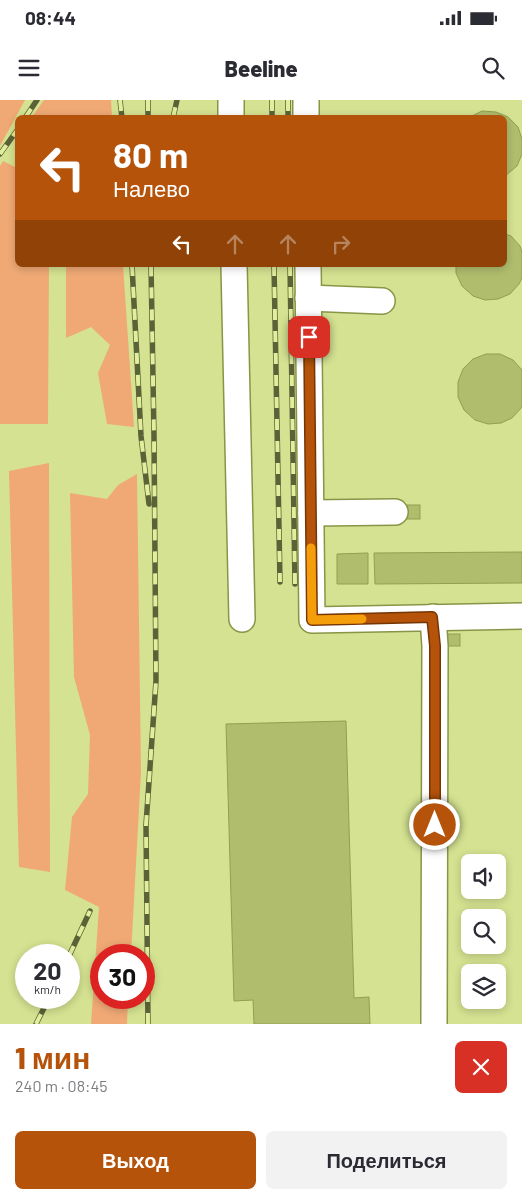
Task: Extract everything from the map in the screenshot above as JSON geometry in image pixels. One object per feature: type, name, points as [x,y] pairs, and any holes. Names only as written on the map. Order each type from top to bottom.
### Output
[{"type":"street","points":[[231,100],[231,115]]},
{"type":"street","points":[[306,100],[306,115]]},
{"type":"street","points":[[234,267],[242,619]]},
{"type":"street","points":[[308,267],[312,620],[522,616]]},
{"type":"street","points":[[308,298],[382,301]]},
{"type":"street","points":[[311,513],[395,512]]},
{"type":"street","points":[[432,617],[435,646],[434,1024]]},
{"type":"shaded area","points":[[0,100],[25,100],[17,115],[15,115],[0,146]]},
{"type":"shaded area","points":[[44,100],[111,100],[112,115],[33,115]]},
{"type":"shaded area","points":[[3,161],[15,167],[15,267],[49,267],[48,424],[0,424],[0,166]]},
{"type":"shaded area","points":[[66,267],[123,267],[134,427],[107,424],[98,373],[110,345],[91,327],[66,338]]},
{"type":"shaded area","points":[[49,463],[50,872],[19,867],[9,471]]},
{"type":"shaded area","points":[[137,474],[141,772],[132,944],[96,944],[99,907],[65,890],[72,817],[88,794],[90,735],[74,677],[70,493],[107,499],[118,485]]},
{"type":"shaded area","points":[[92,1009],[128,1009],[127,1024],[91,1024]]},
{"type":"building","points":[[482,111],[496,112],[503,115],[474,115]]},
{"type":"building","points":[[507,117],[518,127],[522,139],[522,154],[517,166],[507,174]]},
{"type":"building","points":[[507,235],[511,236],[520,246],[522,252],[522,278],[510,294],[498,299],[485,300],[473,296],[462,286],[456,273],[456,267],[507,267]]},
{"type":"building","points":[[486,354],[500,354],[513,360],[522,370],[522,407],[512,418],[501,423],[488,424],[475,420],[464,410],[458,397],[458,382],[463,369],[473,359]]},
{"type":"building","points":[[401,505],[420,505],[420,519],[401,519]]},
{"type":"building","points":[[522,552],[522,583],[375,584],[374,553]]},
{"type":"building","points":[[368,553],[368,584],[337,584],[337,554]]},
{"type":"building","points":[[446,634],[460,634],[460,646],[446,646]]},
{"type":"building","points":[[346,721],[354,998],[369,997],[370,1024],[254,1024],[253,1000],[234,1001],[226,724]]},
{"type":"railway","points":[[27,115],[37,100]]},
{"type":"railway","points":[[120,100],[122,115]]},
{"type":"railway","points":[[148,100],[148,115]]},
{"type":"railway","points":[[174,115],[177,100]]},
{"type":"railway","points":[[272,100],[272,115]]},
{"type":"railway","points":[[288,100],[288,115]]},
{"type":"railway","points":[[0,154],[15,133]]},
{"type":"railway","points":[[132,267],[141,436],[149,504]]},
{"type":"railway","points":[[148,1024],[146,825],[156,681],[151,267]]},
{"type":"railway","points":[[274,267],[280,582]]},
{"type":"railway","points":[[290,267],[295,584]]},
{"type":"railway","points":[[75,944],[90,911]]},
{"type":"railway","points":[[36,1024],[44,1009]]},
{"type":"slow traffic","points":[[311,548],[312,620],[362,619]]},
{"type":"route","points":[[309,337],[312,620],[432,617],[435,646],[435,825]]}]
